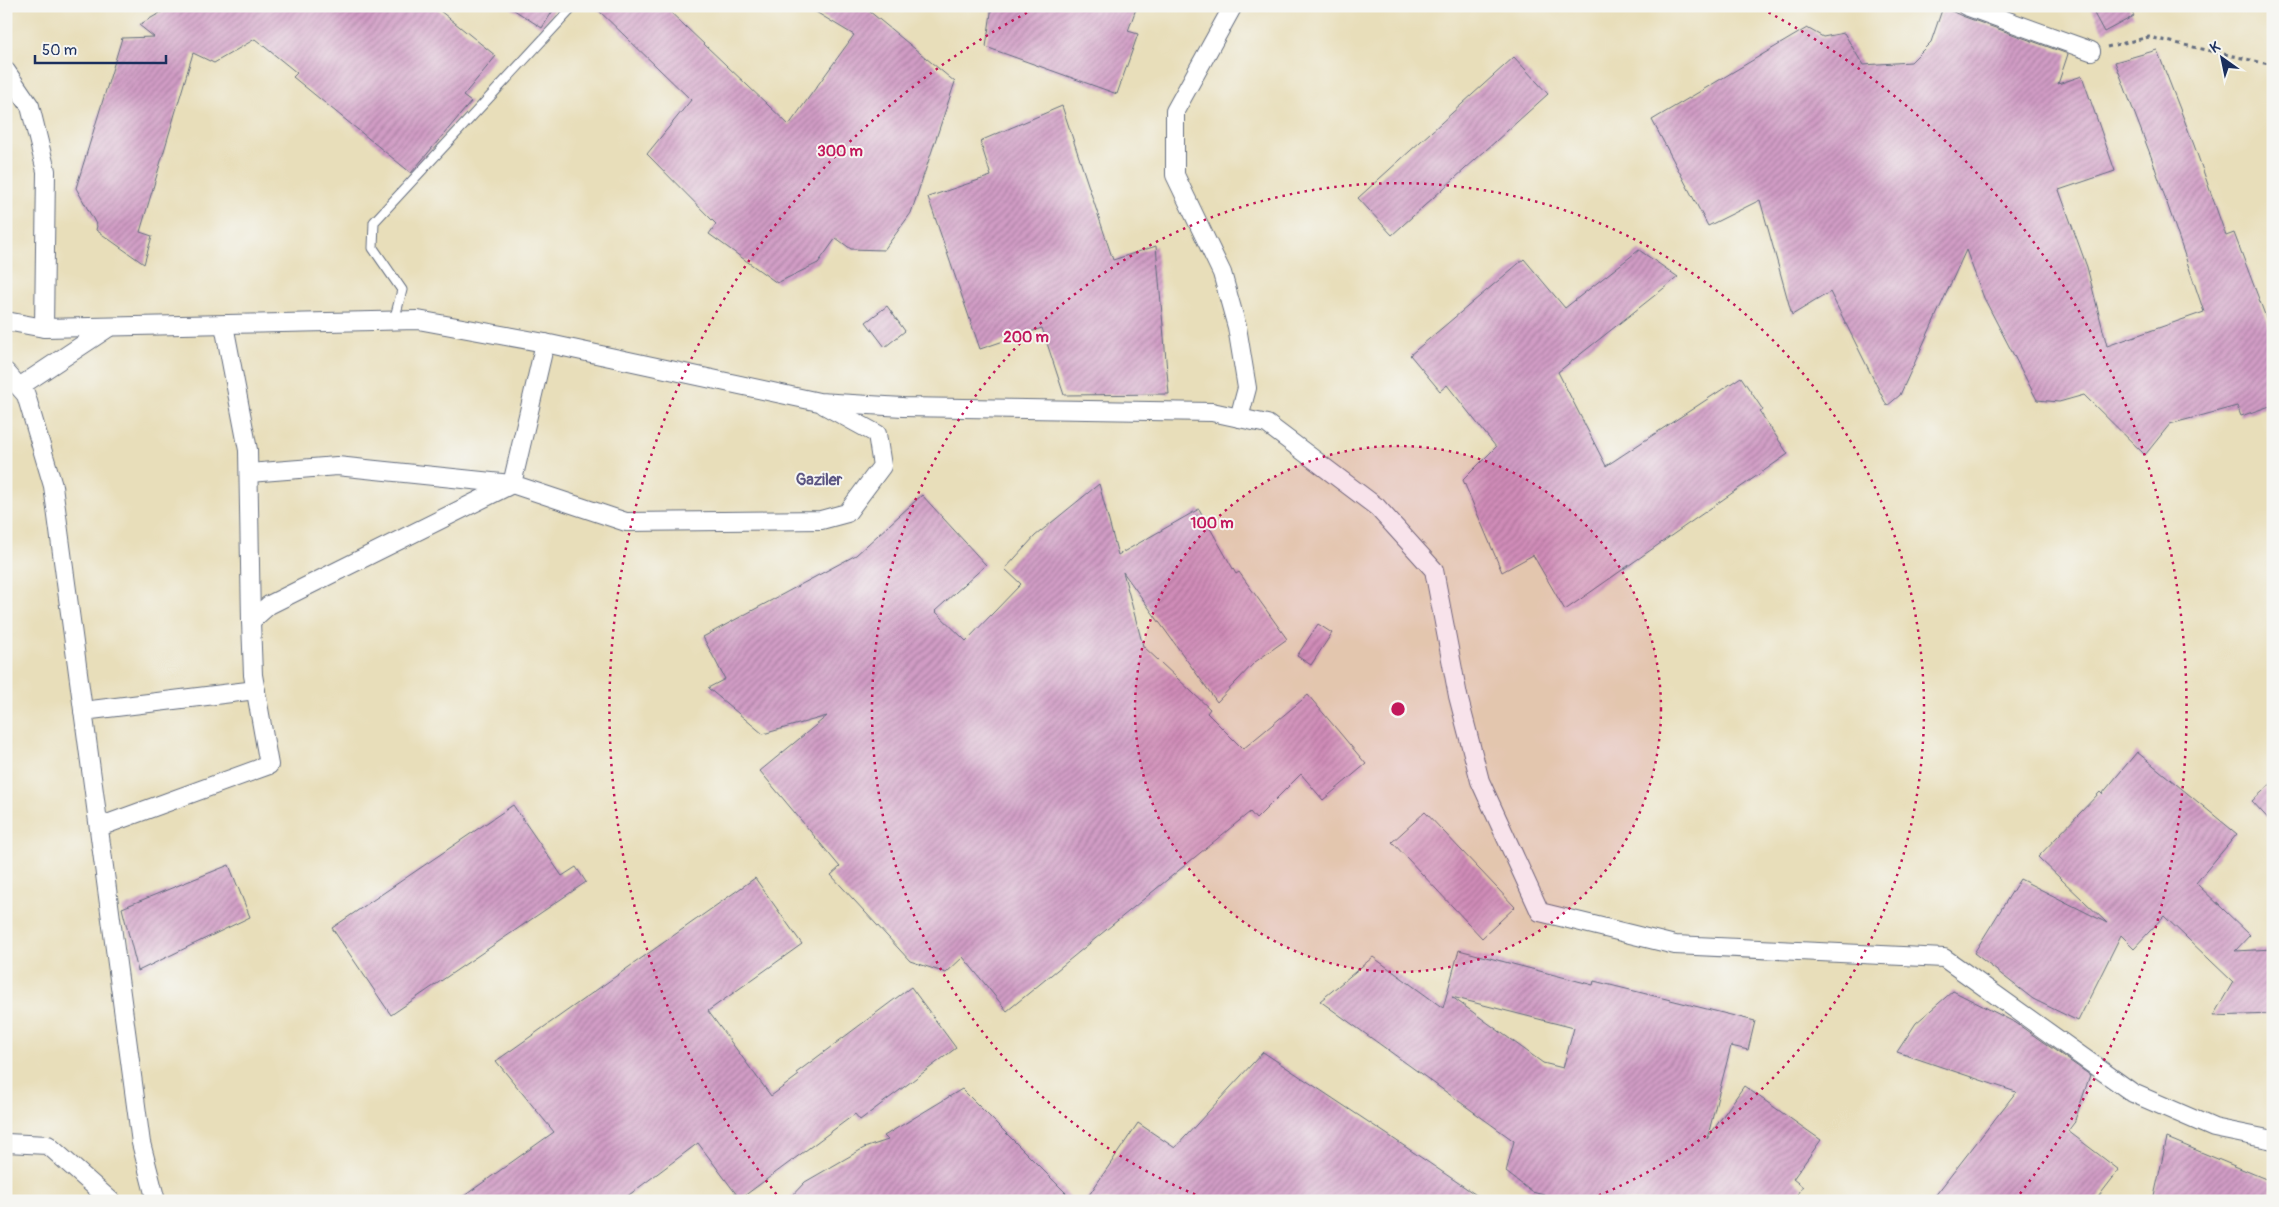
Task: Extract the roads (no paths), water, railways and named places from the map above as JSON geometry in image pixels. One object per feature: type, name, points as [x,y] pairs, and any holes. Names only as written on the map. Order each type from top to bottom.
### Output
[{"type":"street","points":[[1233,6],[1175,112],[1175,175],[1222,274],[1237,327],[1247,388],[1239,418]]},
{"type":"street","points":[[1966,6],[2092,51]]},
{"type":"street","points":[[6,70],[30,106],[46,171],[44,328]]},
{"type":"street","points":[[6,321],[44,328],[109,328],[418,320],[546,343],[819,402],[903,407],[1212,412],[1267,424],[1377,507],[1434,570],[1458,696],[1480,781],[1540,912],[1675,945],[1944,958],[2133,1092],[2214,1128],[2273,1140]]},
{"type":"street","points":[[99,827],[269,766],[256,690],[252,621],[248,450],[224,325]]},
{"type":"street","points":[[19,387],[109,328]]},
{"type":"street","points":[[252,621],[269,605],[512,484],[546,343]]},
{"type":"street","points":[[6,372],[26,395],[53,486],[141,1143],[156,1201]]},
{"type":"street","points":[[249,473],[337,466],[512,484],[626,522],[821,520],[847,513],[882,466],[877,434],[819,402]]},
{"type":"street","points":[[84,712],[256,690]]},
{"type":"street","points":[[6,1143],[48,1145],[111,1201]]},
{"type":"lane","points":[[394,320],[402,290],[373,248],[374,222],[574,6]]},
{"type":"district","name":"Gaziler","points":[[819,480]]}]
